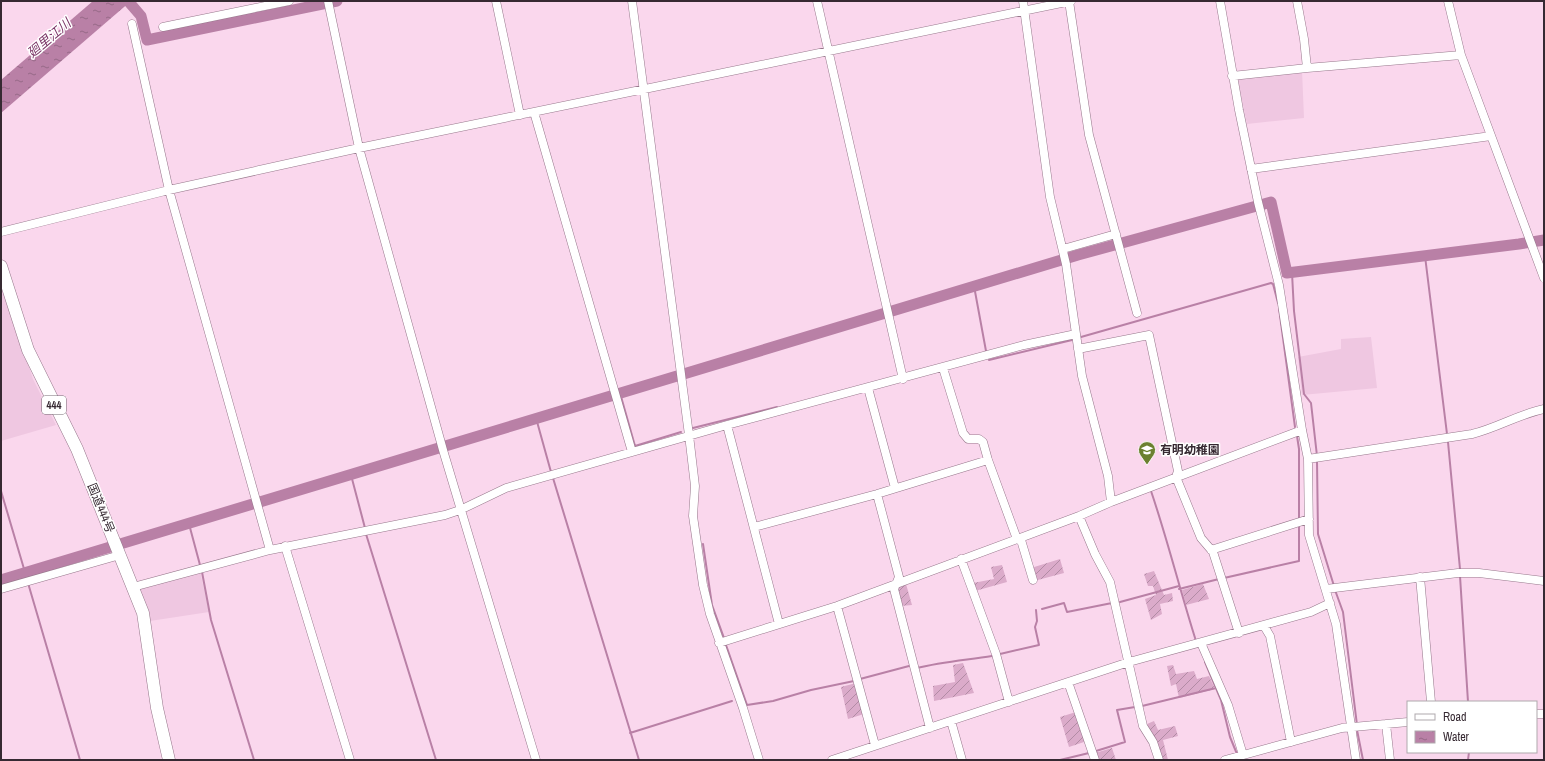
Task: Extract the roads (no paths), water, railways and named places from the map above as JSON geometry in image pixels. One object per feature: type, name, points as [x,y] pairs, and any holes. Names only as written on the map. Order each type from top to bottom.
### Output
[{"type":"highway","name":"国道444号","points":[[1,266],[28,350],[77,449],[143,613],[157,708],[169,760]]},
{"type":"street","points":[[163,27],[289,1]]},
{"type":"street","points":[[496,1],[520,115]]},
{"type":"street","points":[[632,1],[690,435],[695,486],[693,516],[703,585],[719,643],[743,708],[759,760]]},
{"type":"street","points":[[817,1],[903,378]]},
{"type":"street","points":[[1023,1],[1050,197],[1066,264],[1082,376],[1108,476],[1111,502]]},
{"type":"street","points":[[1,232],[169,190],[360,148],[644,88],[1024,12],[1070,1],[1089,135],[1137,314]]},
{"type":"street","points":[[1220,1],[1232,76],[1251,169],[1279,284],[1302,430],[1314,458],[1309,519],[1312,549],[1332,588],[1330,603],[1336,624],[1356,726],[1356,760]]},
{"type":"street","points":[[1297,1],[1304,38],[1306,68]]},
{"type":"street","points":[[1448,1],[1460,55],[1544,278]]},
{"type":"street","points":[[329,3],[360,148],[460,510],[536,760]]},
{"type":"street","points":[[132,24],[169,190],[270,550]]},
{"type":"street","points":[[1232,76],[1460,55]]},
{"type":"street","points":[[534,112],[632,452]]},
{"type":"street","points":[[1251,169],[1491,136]]},
{"type":"street","points":[[1063,251],[1118,241]]},
{"type":"street","points":[[133,587],[286,546],[426,519],[460,510],[506,488],[690,435],[1024,345],[1076,334]]},
{"type":"street","points":[[1078,349],[1149,335],[1178,471],[1176,477],[1201,538],[1211,550],[1239,633]]},
{"type":"street","points":[[942,368],[963,433],[968,439],[979,439],[983,442],[988,460],[1017,539],[1021,540],[1033,580]]},
{"type":"street","points":[[868,388],[895,488]]},
{"type":"street","points":[[1314,458],[1472,434],[1489,430],[1527,412],[1544,409]]},
{"type":"street","points":[[727,425],[779,624]]},
{"type":"street","points":[[719,643],[837,606],[1079,516],[1111,502],[1302,430]]},
{"type":"street","points":[[754,527],[877,494],[988,460]]},
{"type":"street","points":[[877,494],[899,576],[894,589],[912,664],[930,728]]},
{"type":"street","points":[[1079,516],[1095,554],[1110,582],[1143,726],[1153,742],[1159,760]]},
{"type":"street","points":[[1211,550],[1309,519]]},
{"type":"street","points":[[286,546],[350,760]]},
{"type":"street","points":[[1,589],[117,548]]},
{"type":"street","points":[[961,559],[996,654],[1009,702]]},
{"type":"street","points":[[1332,588],[1458,573],[1479,573],[1544,580]]},
{"type":"street","points":[[1420,577],[1431,701]]},
{"type":"street","points":[[832,760],[1129,662],[1264,626],[1310,612],[1330,603]]},
{"type":"street","points":[[837,606],[875,745]]},
{"type":"street","points":[[1264,626],[1270,636],[1291,742]]},
{"type":"street","points":[[1201,643],[1228,705],[1243,755]]},
{"type":"street","points":[[1068,682],[1096,760]]},
{"type":"street","points":[[951,721],[962,760]]},
{"type":"street","points":[[1225,760],[1356,726],[1407,722]]},
{"type":"street","points":[[1386,724],[1390,760]]},
{"type":"water","points":[[93,1],[131,1],[1,113],[1,80]]},
{"type":"waterway","points":[[128,1],[141,16],[147,40],[337,1]]},
{"type":"waterway","points":[[1,580],[1078,255],[1271,202],[1287,273],[1544,240]]},
{"type":"waterway","points":[[1425,256],[1447,434]]},
{"type":"waterway","points":[[1283,276],[1287,273]]},
{"type":"waterway","points":[[1292,273],[1294,311],[1304,394],[1311,403],[1317,456]]},
{"type":"waterway","points":[[1081,337],[1271,283],[1273,284],[1278,303]]},
{"type":"waterway","points":[[974,286],[985,352]]},
{"type":"waterway","points":[[1279,308],[1295,427]]},
{"type":"waterway","points":[[989,360],[1072,340]]},
{"type":"waterway","points":[[620,393],[635,446],[681,432]]},
{"type":"waterway","points":[[693,428],[777,407]]},
{"type":"waterway","points":[[536,418],[551,472]]},
{"type":"waterway","points":[[1297,436],[1299,449],[1299,519]]},
{"type":"waterway","points":[[1448,442],[1460,569]]},
{"type":"waterway","points":[[1317,461],[1318,534],[1334,586]]},
{"type":"waterway","points":[[351,475],[365,528]]},
{"type":"waterway","points":[[553,478],[639,760]]},
{"type":"waterway","points":[[1,491],[27,579]]},
{"type":"waterway","points":[[1151,491],[1196,641]]},
{"type":"waterway","points":[[189,524],[200,565]]},
{"type":"waterway","points":[[1224,578],[1299,561],[1299,525]]},
{"type":"waterway","points":[[366,534],[436,760]]},
{"type":"waterway","points":[[703,544],[712,605],[724,638]]},
{"type":"waterway","points":[[202,572],[211,620],[254,760]]},
{"type":"waterway","points":[[1460,576],[1468,701]]},
{"type":"waterway","points":[[1179,589],[1219,579]]},
{"type":"waterway","points":[[28,583],[80,760]]},
{"type":"waterway","points":[[1120,602],[1179,586]]},
{"type":"waterway","points":[[1335,590],[1343,612],[1357,725]]},
{"type":"waterway","points":[[1042,609],[1064,603],[1067,612],[1112,603]]},
{"type":"waterway","points":[[1000,654],[1039,645],[1035,627],[1037,621],[1036,610]]},
{"type":"waterway","points":[[726,645],[747,705],[773,701],[811,690],[854,681]]},
{"type":"waterway","points":[[917,668],[992,656]]},
{"type":"waterway","points":[[1205,662],[1221,700],[1230,737],[1237,754]]},
{"type":"waterway","points":[[860,679],[909,666]]},
{"type":"waterway","points":[[1142,706],[1216,688]]},
{"type":"waterway","points":[[630,733],[732,701]]},
{"type":"waterway","points":[[1096,751],[1125,742],[1117,710],[1135,707]]},
{"type":"waterway","points":[[1357,730],[1363,760]]},
{"type":"waterway","points":[[1060,760],[1089,753]]},
{"type":"waterway","points":[[1468,760],[1469,753]]},
{"type":"place","name":"有明幼稚園","points":[[1147,465]]},
{"type":"water label","name":"廻里江川","points":[[49,38]]}]
